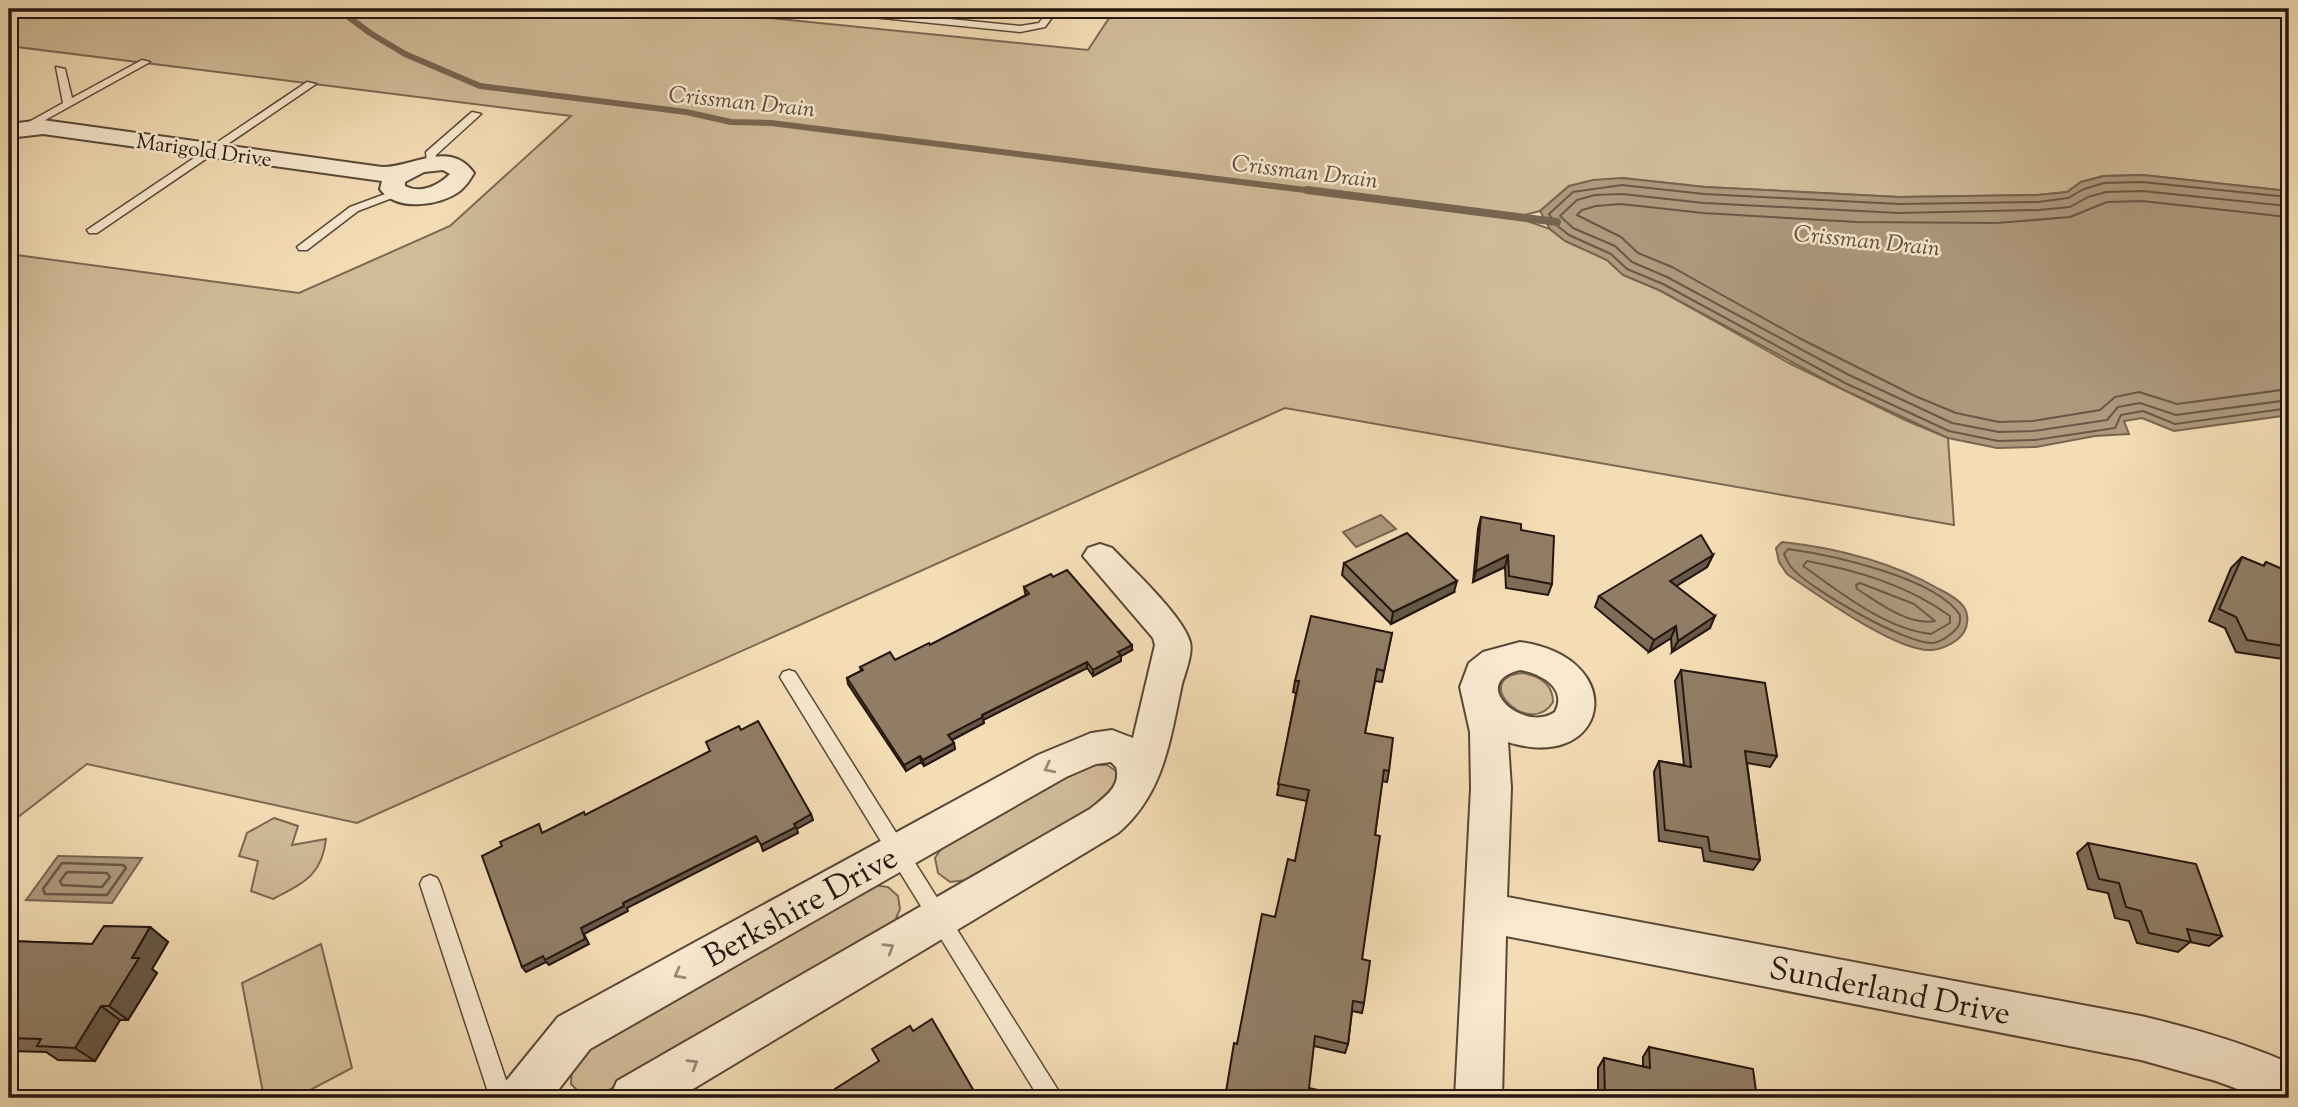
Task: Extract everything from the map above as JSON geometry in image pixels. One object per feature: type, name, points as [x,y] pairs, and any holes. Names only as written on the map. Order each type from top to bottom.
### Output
[{"type":"street","name":"Marigold Drive","points":[[13,132],[43,127],[211,151],[398,184],[431,163],[453,164],[462,173],[460,179],[442,191],[430,195],[405,196],[398,184]]},
{"type":"street","points":[[634,1098],[1104,821],[1122,806],[1144,767],[1172,654],[1170,638],[1100,556]]},
{"type":"street","points":[[1478,1098],[1490,788],[1489,732],[1478,682],[1483,671],[1505,657],[1520,656],[1552,665],[1574,686],[1578,699],[1577,711],[1570,722],[1559,730],[1544,734],[1518,748],[1490,788]]},
{"type":"street","points":[[1479,695],[1485,708],[1503,724],[1527,733],[1544,734]]},
{"type":"street","name":"Berkshire Drive","points":[[523,1098],[574,1033],[1052,766],[1120,739],[1159,708]]},
{"type":"street","points":[[1102,746],[1125,751],[1133,760],[1137,773],[1134,789]]},
{"type":"street","name":"Sunderland Drive","points":[[1485,912],[2141,1038],[2203,1054],[2267,1075],[2289,1087]]},
{"type":"lane","points":[[823,9],[1020,29],[1042,25],[1054,9]]},
{"type":"lane","points":[[13,132],[145,62]]},
{"type":"lane","points":[[60,69],[68,104]]},
{"type":"lane","points":[[93,230],[312,84]]},
{"type":"lane","points":[[431,163],[430,153],[476,114]]},
{"type":"lane","points":[[303,247],[354,209],[398,184]]},
{"type":"lane","points":[[789,677],[1052,1098]]},
{"type":"lane","points":[[430,884],[501,1098]]},
{"type":"shaded area","points":[[24,9],[680,9],[1088,50],[1115,9],[2289,9],[2289,191],[2143,175],[2103,176],[2081,182],[2067,192],[2037,195],[1899,197],[1705,187],[1622,178],[1569,186],[1540,211],[1516,217],[1550,229],[1565,241],[1607,260],[1623,275],[1659,290],[1789,363],[1948,438],[1954,525],[1285,408],[357,823],[87,764],[9,824],[9,254],[299,293],[450,226],[571,116],[9,46],[9,14]]},
{"type":"shaded area","points":[[1523,673],[1540,679],[1551,690],[1553,702],[1543,712],[1531,714],[1519,711],[1509,704],[1502,694],[1501,685],[1508,677]]},
{"type":"shaded area","points":[[1107,765],[1116,771],[1117,777],[1115,786],[1099,803],[967,880],[950,882],[938,873],[935,858],[944,844],[1074,770]]},
{"type":"shaded area","points":[[274,818],[298,826],[292,845],[326,839],[320,862],[309,877],[273,899],[251,891],[258,861],[239,856],[247,833]]},
{"type":"shaded area","points":[[872,885],[888,887],[898,896],[900,909],[894,923],[600,1095],[582,1095],[571,1084],[572,1067],[583,1050]]},
{"type":"shaded area","points":[[321,944],[352,1068],[295,1098],[264,1098],[242,983]]},
{"type":"water","points":[[2143,175],[2289,191],[2289,415],[2174,431],[2142,418],[2124,421],[2129,434],[2095,436],[2036,447],[1997,448],[1948,438],[1842,389],[1659,290],[1623,275],[1607,260],[1565,241],[1550,229],[1540,211],[1569,186],[1593,180],[1622,178],[1705,187],[1899,197],[2037,195],[2067,192],[2081,182],[2104,176]]},
{"type":"water","points":[[1381,515],[1396,529],[1356,547],[1343,532]]},
{"type":"water","points":[[1782,542],[1863,557],[1920,579],[1962,604],[1967,617],[1965,629],[1954,642],[1932,650],[1917,648],[1879,633],[1787,574],[1779,562],[1776,548]]},
{"type":"water","points":[[58,856],[142,858],[112,903],[26,900]]},
{"type":"building","points":[[1481,517],[1521,524],[1521,530],[1554,536],[1552,584],[1509,576],[1508,555],[1476,571]]},
{"type":"building","points":[[1407,533],[1457,581],[1393,612],[1344,563]]},
{"type":"building","points":[[1701,535],[1713,555],[1670,581],[1715,616],[1678,641],[1676,626],[1654,640],[1599,596]]},
{"type":"building","points":[[2242,557],[2264,566],[2266,562],[2289,572],[2289,647],[2247,640],[2236,617],[2219,609]]},
{"type":"building","points":[[1067,570],[1132,645],[1118,652],[1121,655],[1093,670],[1087,662],[982,715],[983,717],[948,735],[954,743],[923,760],[920,756],[904,765],[847,678],[863,670],[860,667],[890,652],[895,660],[929,643],[930,645],[1029,594],[1024,587],[1051,574],[1053,577]]},
{"type":"building","points":[[1311,616],[1392,633],[1384,671],[1377,669],[1365,733],[1393,738],[1389,771],[1384,770],[1375,835],[1380,836],[1362,959],[1370,961],[1364,1003],[1353,1001],[1348,1044],[1315,1036],[1309,1088],[1353,1098],[1225,1098],[1262,914],[1275,917],[1288,859],[1295,861],[1309,790],[1278,784],[1299,681],[1295,681]]},
{"type":"building","points":[[1681,670],[1765,683],[1777,756],[1745,751],[1760,860],[1710,851],[1708,837],[1665,830],[1659,761],[1691,767]]},
{"type":"building","points":[[758,721],[811,814],[794,824],[796,827],[761,845],[756,836],[623,903],[624,906],[581,928],[585,939],[545,960],[543,956],[522,967],[482,856],[502,846],[500,842],[539,824],[542,833],[584,812],[585,815],[710,751],[706,742],[739,726],[741,730]]},
{"type":"building","points":[[2088,843],[2196,864],[2222,936],[2187,929],[2191,942],[2149,933],[2141,911],[2126,907],[2119,883],[2099,879]]},
{"type":"building","points":[[104,926],[150,927],[132,958],[139,958],[109,1006],[101,1006],[75,1048],[37,1046],[41,1039],[9,1038],[9,941],[92,944]]},
{"type":"building","points":[[932,1019],[978,1098],[827,1098],[836,1092],[835,1089],[879,1061],[872,1049],[910,1026],[913,1031]]},
{"type":"building","points":[[1649,1047],[1753,1069],[1757,1098],[1605,1098],[1604,1058],[1650,1068]]},
{"type":"waterway","name":"Crissman Drain","points":[[9,17],[59,9]]},
{"type":"waterway","name":"Crissman Drain","points":[[338,9],[405,54],[480,86],[686,112],[731,122],[771,123],[1321,192]]},
{"type":"waterway","name":"Crissman Drain","points":[[1307,190],[1557,222]]}]
